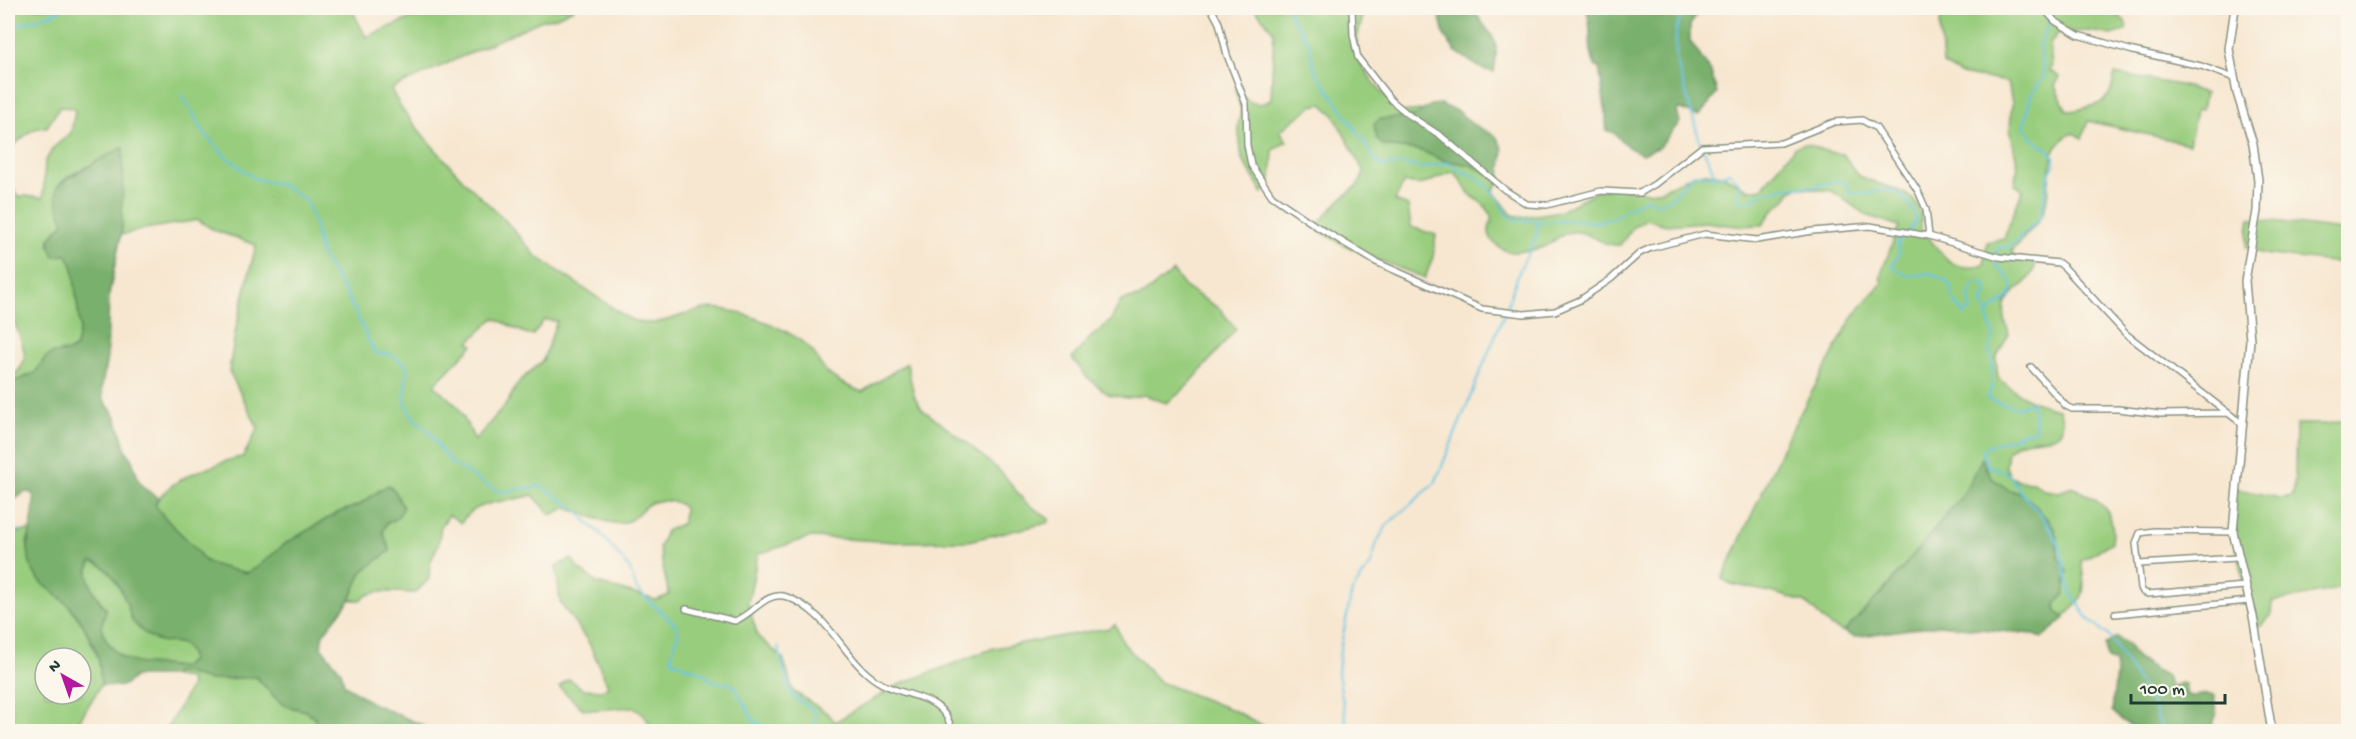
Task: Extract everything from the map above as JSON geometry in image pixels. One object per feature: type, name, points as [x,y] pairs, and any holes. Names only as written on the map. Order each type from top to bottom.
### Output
[{"type":"street","points":[[1211,8],[1219,23],[1227,55],[1246,104],[1247,145],[1251,165],[1272,196],[1316,226],[1376,261],[1482,309],[1524,315],[1568,307],[1594,291],[1640,254],[1651,248],[1695,235],[1712,234],[1757,240],[1813,231],[1870,226],[1929,236],[1999,257],[2059,263],[2126,334],[2241,423]]},
{"type":"street","points":[[1352,8],[1353,35],[1358,58],[1391,100],[1441,136],[1505,190],[1527,204],[1547,206],[1601,191],[1640,193],[1702,147],[1781,143],[1834,122],[1862,120],[1876,128],[1918,191],[1926,209],[1929,236]]},
{"type":"street","points":[[2043,8],[2067,30],[2114,46],[2201,66],[2234,78]]},
{"type":"street","points":[[2235,8],[2229,49],[2234,78],[2253,144],[2258,180],[2256,220],[2245,281],[2250,340],[2233,532],[2237,558],[2249,601],[2272,732]]},
{"type":"street","points":[[2031,367],[2066,406],[2072,409],[2129,410],[2160,414],[2228,413]]},
{"type":"street","points":[[2233,532],[2154,531],[2140,533],[2136,543],[2141,588],[2145,593],[2245,586]]},
{"type":"street","points":[[2139,564],[2237,558]]},
{"type":"street","points":[[686,609],[735,621],[771,597],[787,597],[825,623],[871,677],[890,688],[920,697],[939,707],[949,718],[952,732]]},
{"type":"street","points":[[2115,614],[2249,601]]},
{"type":"green space","points":[[8,8],[351,8],[366,37],[435,8],[575,8],[557,17],[542,20],[391,89],[401,108],[427,140],[467,184],[505,220],[536,256],[628,318],[652,323],[710,308],[745,315],[771,324],[795,337],[813,352],[831,376],[862,392],[907,363],[914,396],[922,409],[1003,474],[1024,501],[1049,519],[1049,522],[1043,524],[968,541],[898,542],[811,537],[758,554],[748,603],[758,637],[783,658],[793,691],[827,713],[835,722],[898,685],[994,648],[1109,628],[1115,624],[1124,644],[1160,682],[1235,711],[1273,731],[656,732],[642,713],[632,707],[583,709],[559,687],[569,679],[583,689],[602,690],[608,686],[589,643],[560,602],[556,566],[572,559],[578,568],[597,583],[656,600],[669,595],[659,548],[666,531],[683,523],[684,508],[678,503],[668,501],[652,503],[623,523],[603,520],[565,508],[551,515],[533,495],[484,505],[467,515],[461,523],[449,515],[441,526],[438,545],[430,563],[429,579],[415,593],[379,592],[360,600],[350,600],[362,572],[389,551],[383,532],[386,524],[398,517],[382,488],[359,505],[337,513],[286,543],[256,569],[247,573],[209,563],[168,521],[155,504],[172,485],[187,476],[243,457],[258,428],[229,371],[236,328],[256,245],[214,230],[198,220],[121,235],[123,169],[108,156],[74,174],[61,185],[58,194],[64,223],[56,230],[73,268],[80,327],[76,347],[68,352],[62,351],[45,358],[35,373],[11,383],[9,379],[22,365],[24,352],[13,317],[14,296],[8,290],[8,167],[14,191],[19,197],[43,198],[45,162],[53,148],[71,133],[75,111],[73,108],[60,107],[47,127],[35,129],[8,150]],"holes":[[[494,318],[533,335],[544,320],[557,321],[543,360],[518,383],[507,403],[475,440],[458,407],[434,385],[473,345],[469,342]]]},
{"type":"green space","points":[[1254,8],[1365,8],[1357,43],[1357,55],[1363,68],[1401,112],[1420,110],[1419,115],[1400,117],[1384,146],[1419,150],[1443,160],[1471,165],[1500,179],[1493,191],[1512,215],[1523,217],[1561,211],[1598,190],[1615,187],[1648,192],[1662,190],[1693,175],[1706,173],[1723,175],[1748,190],[1762,188],[1794,148],[1807,144],[1828,152],[1843,154],[1860,176],[1904,193],[1918,207],[1921,218],[1920,233],[1926,234],[1950,261],[1964,267],[1973,267],[1984,265],[1987,242],[2004,238],[2023,189],[2014,184],[2018,167],[2010,129],[2012,103],[2008,82],[1960,74],[1943,64],[1940,20],[1945,8],[2040,8],[2053,11],[2055,8],[2111,8],[2125,22],[2127,29],[2112,35],[2090,31],[2066,32],[2057,34],[2050,44],[2052,66],[2049,70],[2060,77],[2055,86],[2067,111],[2079,110],[2106,99],[2111,91],[2115,74],[2180,85],[2205,93],[2202,110],[2196,110],[2189,144],[2088,121],[2082,138],[2073,133],[2063,139],[2057,147],[2050,167],[2044,211],[2034,227],[2012,251],[2014,256],[2036,263],[2025,282],[2007,299],[2005,318],[2009,334],[1996,358],[1998,378],[2026,398],[2059,409],[2062,430],[2058,435],[2052,437],[2015,445],[2008,451],[2006,467],[2010,476],[2018,481],[2034,482],[2044,490],[2059,492],[2072,487],[2104,507],[2112,521],[2112,542],[2081,561],[2084,587],[2081,598],[2064,617],[2056,612],[2055,603],[2064,595],[2067,572],[2058,555],[2057,537],[2049,521],[2023,494],[2009,490],[1992,478],[1982,459],[1962,496],[1885,589],[1844,632],[1830,626],[1806,603],[1775,593],[1731,584],[1722,579],[1788,436],[1851,320],[1882,283],[1880,276],[1899,226],[1866,215],[1832,191],[1799,187],[1792,190],[1773,210],[1763,225],[1735,226],[1706,222],[1666,225],[1646,219],[1633,227],[1620,245],[1608,244],[1578,232],[1572,232],[1540,248],[1512,252],[1498,246],[1492,239],[1489,231],[1490,213],[1467,191],[1454,172],[1425,183],[1404,182],[1395,201],[1408,206],[1411,227],[1436,235],[1433,257],[1425,278],[1355,250],[1315,228],[1357,185],[1364,172],[1333,114],[1322,104],[1312,106],[1280,131],[1287,141],[1273,150],[1271,181],[1263,193],[1242,159],[1238,126],[1241,110],[1235,90],[1256,104],[1271,99],[1274,32]]},
{"type":"green space","points":[[1438,8],[1473,8],[1495,42],[1494,72],[1482,69],[1455,51],[1444,35]]},
{"type":"green space","points":[[1586,8],[1702,8],[1690,25],[1690,41],[1711,72],[1717,93],[1697,116],[1679,108],[1677,111],[1680,122],[1658,148],[1642,154],[1629,148],[1613,132],[1606,131],[1599,67],[1596,67],[1591,54],[1590,24]]},
{"type":"green space","points":[[1440,104],[1459,112],[1472,124],[1496,136],[1503,149],[1500,179],[1471,165],[1443,160],[1419,150],[1384,146],[1377,140],[1374,124],[1381,119],[1414,116],[1431,105]]},
{"type":"green space","points":[[123,148],[122,230],[109,295],[107,357],[102,387],[103,399],[116,417],[139,481],[145,489],[159,498],[155,504],[159,510],[205,561],[247,573],[286,543],[337,513],[359,505],[388,485],[395,491],[403,508],[398,517],[386,524],[383,532],[390,551],[362,572],[350,600],[323,634],[321,647],[341,671],[344,684],[372,703],[424,726],[422,731],[311,731],[316,721],[310,713],[283,704],[256,677],[208,680],[186,673],[175,673],[173,676],[135,676],[122,686],[101,685],[99,661],[86,630],[69,606],[34,573],[28,549],[34,498],[32,493],[25,492],[14,500],[8,500],[8,388],[10,383],[35,373],[45,358],[53,353],[68,352],[76,347],[80,327],[73,268],[67,255],[54,256],[50,244],[51,237],[64,223],[56,195],[57,190],[58,186],[69,178]],"holes":[[[91,562],[103,566],[117,583],[131,618],[139,628],[156,640],[179,643],[186,647],[192,659],[183,668],[134,662],[125,659],[109,644],[102,629],[106,609],[94,593],[88,574]]]},
{"type":"green space","points":[[2250,218],[2348,231],[2348,264],[2263,254],[2246,247]]},
{"type":"green space","points":[[1173,271],[1185,287],[1220,309],[1236,329],[1184,389],[1166,403],[1145,395],[1127,398],[1108,394],[1087,377],[1072,358],[1110,321],[1121,301],[1142,296]]},
{"type":"green space","points":[[2348,422],[2348,587],[2272,602],[2271,616],[2261,625],[2253,627],[2234,532],[2237,489],[2281,498],[2293,496],[2296,424],[2327,424]]},
{"type":"green space","points":[[1982,458],[1992,478],[2009,490],[2023,494],[2055,529],[2058,555],[2067,571],[2064,595],[2057,602],[2055,609],[2065,618],[2042,638],[2031,634],[1939,625],[1854,637],[1844,632],[1885,589],[1962,496]]},
{"type":"green space","points":[[31,530],[27,542],[30,563],[37,578],[69,606],[83,625],[93,646],[33,646],[33,706],[88,706],[73,731],[8,732],[8,534]]},
{"type":"green space","points":[[91,562],[103,566],[113,576],[132,620],[137,626],[160,641],[185,646],[192,659],[184,668],[134,662],[117,653],[104,636],[102,622],[106,608],[94,593],[89,580]]},
{"type":"green space","points":[[2117,637],[2128,645],[2137,659],[2167,676],[2171,688],[2181,683],[2185,684],[2187,695],[2214,696],[2217,713],[2210,731],[2140,731],[2112,711],[2115,662],[2107,659],[2105,645]]},
{"type":"green space","points":[[93,646],[99,659],[101,685],[93,698]]},
{"type":"green space","points":[[175,673],[186,673],[208,680],[256,677],[284,705],[309,712],[316,721],[311,731],[165,732],[191,686],[189,678],[173,676]]},
{"type":"waterway","points":[[8,28],[65,8]]},
{"type":"waterway","points":[[1289,8],[1290,14],[1308,42],[1315,70],[1378,163],[1384,166],[1404,164],[1421,168],[1449,162],[1485,184],[1498,198],[1507,215],[1513,219],[1547,222],[1576,220],[1595,222],[1610,219],[1643,200],[1649,199],[1655,203],[1669,200],[1694,174],[1719,176],[1730,172],[1740,185],[1737,198],[1740,203],[1752,200],[1762,193],[1783,188],[1816,186],[1838,180],[1845,182],[1850,193],[1865,194],[1888,190],[1903,197],[1910,205],[1916,220],[1911,229],[1898,242],[1899,254],[1893,267],[1908,276],[1931,273],[1945,280],[1951,287],[1953,300],[1965,314],[1971,310],[1969,298],[1973,284],[1985,282],[1987,294],[1982,298],[1982,303],[1994,333],[1989,350],[1992,363],[1992,387],[1987,399],[2016,408],[2031,402],[2036,428],[2032,432],[2023,432],[2019,436],[1987,446],[1982,453],[1989,467],[2000,469],[2011,476],[2020,491],[2046,521],[2060,546],[2070,592],[2090,621],[2108,635],[2124,659],[2153,705],[2163,732]]},
{"type":"waterway","points":[[1684,8],[1676,30],[1676,59],[1700,142],[1715,175]]},
{"type":"waterway","points":[[1988,313],[2009,297],[2013,289],[1993,256],[1998,248],[2007,247],[2015,242],[2041,217],[2047,179],[2054,164],[2054,157],[2048,149],[2033,139],[2024,126],[2030,97],[2044,76],[2040,45],[2055,8]]},
{"type":"waterway","points":[[181,93],[205,134],[224,155],[254,178],[282,185],[306,200],[315,225],[320,253],[346,293],[375,353],[392,355],[407,366],[405,399],[410,414],[431,434],[453,464],[493,489],[502,492],[541,486],[576,509],[630,569],[637,590],[677,626],[678,634],[671,658],[673,661],[704,673],[709,679],[734,685],[753,720],[775,732]]},
{"type":"waterway","points":[[1507,306],[1520,270],[1535,239],[1538,220]]},
{"type":"waterway","points":[[1348,732],[1338,674],[1340,650],[1352,591],[1371,564],[1377,542],[1387,525],[1435,483],[1505,312]]},
{"type":"waterway","points":[[8,536],[19,530]]},
{"type":"waterway","points":[[778,647],[792,695],[815,713],[814,732]]}]
